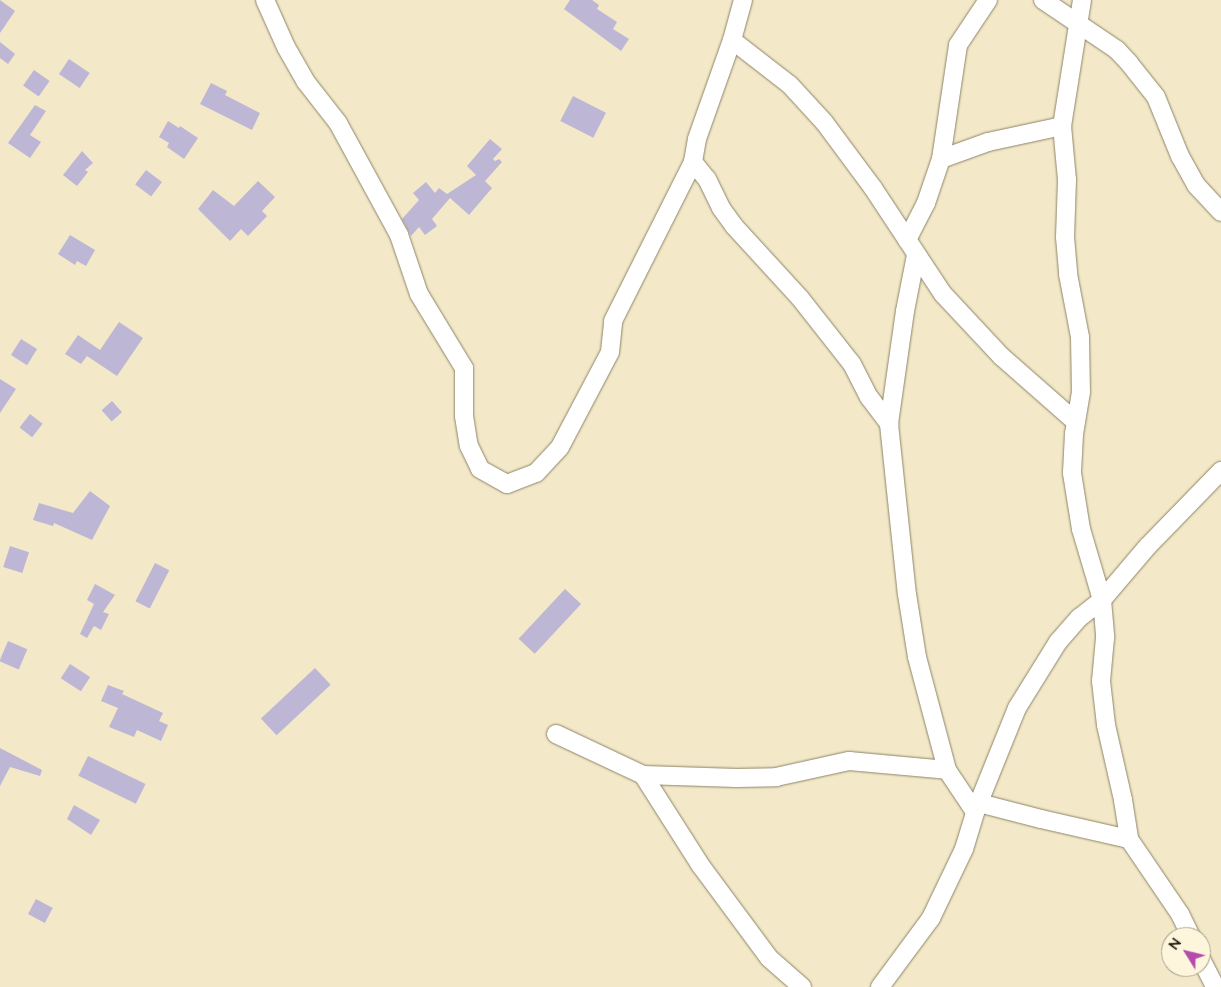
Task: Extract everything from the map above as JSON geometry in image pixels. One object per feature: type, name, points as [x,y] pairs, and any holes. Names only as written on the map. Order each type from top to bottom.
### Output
[{"type":"street","points":[[265,0],[286,47],[306,82],[343,131],[399,235],[418,294],[464,368],[465,424],[469,446],[480,470],[506,484],[536,473],[560,447],[610,352],[613,321],[693,162],[697,139],[732,40],[743,0]]},
{"type":"street","points":[[907,240],[926,203],[942,159],[958,45],[988,0]]},
{"type":"street","points":[[1043,0],[1116,50],[1156,97],[1180,156],[1196,185],[1221,212]]},
{"type":"street","points":[[1082,0],[1062,126],[1067,180],[1065,237],[1068,274],[1080,337],[1081,392],[1076,422],[1072,473],[1081,529],[1102,600],[1105,638],[1101,681],[1106,725],[1123,800],[1129,839],[1180,914],[1186,927]]},
{"type":"street","points":[[732,40],[790,85],[824,122],[873,188],[932,280],[967,321],[1020,374],[1076,422]]},
{"type":"street","points":[[942,159],[988,142],[1062,126]]},
{"type":"street","points":[[693,162],[707,179],[721,208],[734,226],[800,298],[852,364],[869,398],[889,424]]},
{"type":"street","points":[[916,255],[905,311],[889,424],[907,594],[917,657],[947,770],[977,807],[1129,839]]},
{"type":"street","points":[[880,987],[931,918],[964,849],[977,807],[1017,708],[1058,642],[1079,618],[1102,600],[1148,546],[1221,471]]},
{"type":"street","points":[[556,734],[643,775],[737,778],[776,777],[849,761],[947,770]]},
{"type":"street","points":[[643,775],[701,866],[769,958],[802,987]]},
{"type":"building","points":[[0,0],[15,11],[0,33]]},
{"type":"building","points":[[570,0],[592,0],[599,5],[597,9],[617,22],[613,29],[629,39],[621,51],[564,9]]},
{"type":"building","points":[[0,42],[15,54],[8,64],[0,58]]},
{"type":"building","points":[[69,59],[90,73],[80,88],[59,74]]},
{"type":"building","points":[[34,70],[50,81],[39,96],[23,86]]},
{"type":"building","points":[[211,83],[227,91],[225,95],[260,113],[252,130],[200,104]]},
{"type":"building","points":[[573,96],[606,113],[593,138],[560,121]]},
{"type":"building","points":[[35,105],[46,111],[30,135],[41,142],[30,158],[8,143]]},
{"type":"building","points":[[168,121],[179,128],[180,126],[198,138],[184,159],[167,147],[169,143],[159,137]]},
{"type":"building","points":[[490,139],[502,149],[493,159],[495,161],[499,159],[502,162],[485,181],[492,188],[469,215],[450,198],[432,219],[437,226],[425,235],[419,227],[411,236],[402,219],[419,200],[413,193],[426,182],[435,193],[439,188],[447,194],[476,175],[467,166]]},
{"type":"building","points":[[82,151],[93,163],[85,170],[88,172],[77,186],[63,175]]},
{"type":"building","points":[[146,170],[162,182],[151,196],[135,184]]},
{"type":"building","points":[[258,181],[275,197],[262,211],[267,216],[248,236],[241,229],[230,241],[198,209],[213,190],[234,206]]},
{"type":"building","points":[[70,235],[95,250],[86,266],[77,261],[75,265],[58,254]]},
{"type":"building","points":[[119,322],[143,338],[117,376],[87,356],[81,364],[65,354],[78,335],[100,350]]},
{"type":"building","points":[[21,339],[37,349],[27,365],[11,355]]},
{"type":"building","points":[[0,379],[16,389],[0,413]]},
{"type":"building","points":[[112,401],[122,412],[112,422],[102,410]]},
{"type":"building","points":[[30,414],[43,424],[32,437],[20,427]]},
{"type":"building","points":[[90,491],[110,506],[92,540],[54,523],[53,526],[33,520],[39,503],[73,513]]},
{"type":"building","points":[[10,546],[29,552],[22,573],[3,567]]},
{"type":"building","points":[[155,563],[169,570],[150,609],[135,601]]},
{"type":"building","points":[[95,584],[115,595],[103,612],[109,614],[101,630],[94,626],[87,638],[80,634],[94,604],[87,600]]},
{"type":"building","points":[[565,589],[581,604],[535,654],[519,639]]},
{"type":"building","points":[[8,641],[27,649],[19,669],[0,662]]},
{"type":"building","points":[[70,664],[90,677],[81,691],[61,678]]},
{"type":"building","points":[[315,668],[331,685],[277,735],[261,718]]},
{"type":"building","points":[[108,685],[124,691],[122,694],[163,713],[159,721],[168,725],[161,741],[137,730],[134,737],[109,727],[118,708],[101,701]]},
{"type":"building","points":[[0,748],[42,770],[40,776],[10,767],[0,786]]},
{"type":"building","points":[[88,756],[146,784],[136,804],[78,776]]},
{"type":"building","points":[[74,805],[100,820],[91,835],[67,819]]},
{"type":"building","points":[[36,899],[53,908],[45,923],[28,914]]}]
